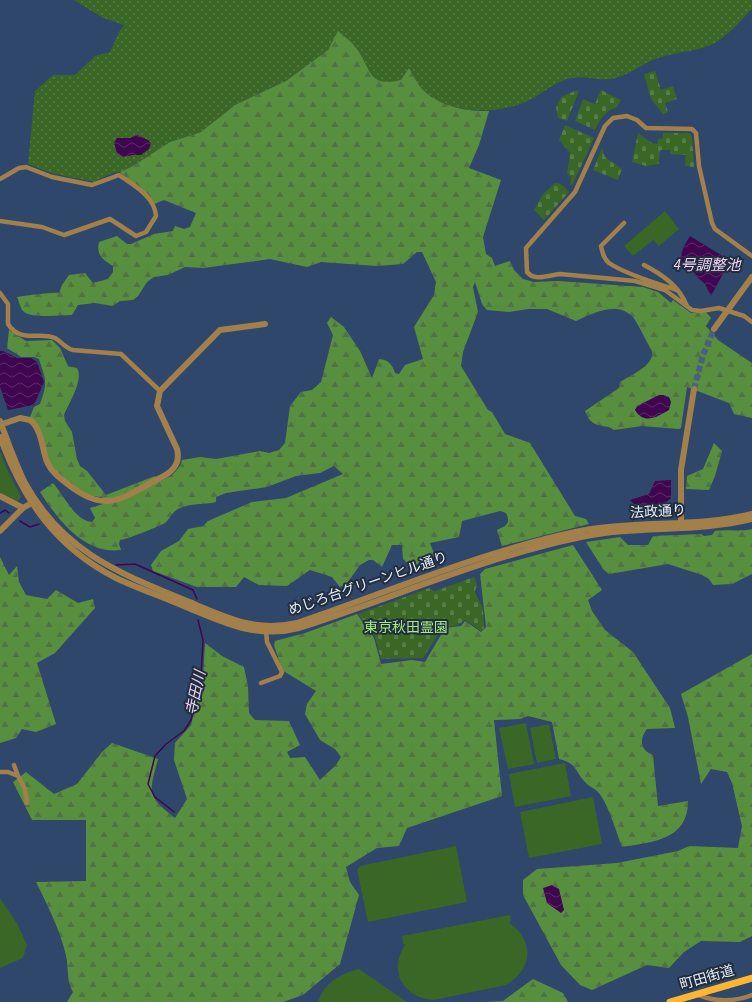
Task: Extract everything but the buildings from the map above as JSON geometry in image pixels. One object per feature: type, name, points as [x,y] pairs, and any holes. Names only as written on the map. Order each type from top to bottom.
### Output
[{"type":"main road","name":"町田街道","points":[[670,1002],[752,978]]},
{"type":"street","points":[[678,290],[644,281],[600,279],[563,275],[533,277],[528,274],[526,268],[527,246],[575,192],[605,126],[610,120],[620,116],[630,116],[646,128],[692,129],[696,133],[699,166],[712,224],[715,229],[752,256]]},
{"type":"street","points":[[0,179],[19,168],[26,167],[52,177],[92,185],[119,175],[148,196],[154,205],[156,216],[146,232],[136,236],[110,219],[64,235],[42,227],[0,222]]},
{"type":"street","points":[[624,223],[601,246],[602,253],[609,262],[644,281],[665,290],[687,306],[697,311],[716,308],[744,316],[752,322]]},
{"type":"street","points":[[644,265],[663,275],[678,290],[687,306]]},
{"type":"street","points":[[714,329],[752,277]]},
{"type":"street","points":[[0,293],[8,304],[8,324],[20,334],[53,338],[66,348],[73,350],[121,354],[160,391]]},
{"type":"street","points":[[0,424],[20,418],[30,420],[36,428],[49,467],[58,477],[88,499],[99,502],[112,501],[166,476],[176,466],[178,457],[177,449],[157,406],[160,391],[220,330],[265,324]]},
{"type":"street","points":[[681,525],[681,470],[694,389]]},
{"type":"street","name":"めじろ台グリーンヒル通り","points":[[0,424],[18,469],[34,502]]},
{"type":"street","name":"めじろ台グリーンヒル通り","points":[[0,437],[16,478],[59,537],[78,554],[106,572],[126,582],[229,625],[245,630],[299,628],[478,565],[566,537]]},
{"type":"street","points":[[0,496],[23,508]]},
{"type":"street","points":[[0,531],[23,508],[34,502]]},
{"type":"street","name":"法政通り","points":[[566,537],[681,525],[752,514]]},
{"type":"street","name":"法政通り","points":[[681,525],[715,526],[752,519]]},
{"type":"street","points":[[261,683],[280,676],[282,672],[267,642],[266,629]]},
{"type":"street","points":[[14,764],[24,789],[27,803]]},
{"type":"street","points":[[0,772],[8,772],[18,776]]},
{"type":"street","points":[[696,994],[702,997],[735,1000],[752,995]]},
{"type":"green space","points":[[74,0],[752,0],[752,9],[726,35],[708,46],[655,59],[617,78],[572,78],[560,82],[527,101],[502,109],[472,110],[444,104],[432,98],[420,87],[409,68],[401,80],[388,83],[378,81],[368,71],[328,50],[286,81],[235,105],[201,132],[170,142],[133,166],[120,172],[112,173],[94,182],[51,173],[28,164],[35,91],[53,75],[75,75],[95,56],[110,52],[119,32],[124,25],[103,18]]},
{"type":"green space","points":[[338,31],[354,46],[376,79],[390,82],[401,80],[409,68],[422,89],[436,100],[462,109],[489,111],[479,145],[469,168],[501,180],[483,237],[486,254],[492,258],[495,266],[510,261],[514,270],[523,279],[534,282],[558,281],[643,287],[658,292],[671,303],[673,300],[691,313],[706,312],[711,318],[706,326],[718,340],[752,363],[752,418],[734,414],[729,403],[687,387],[681,428],[679,429],[642,426],[614,430],[609,427],[597,425],[590,420],[585,411],[619,388],[620,382],[646,365],[652,356],[652,351],[637,322],[632,316],[618,309],[611,309],[596,312],[576,321],[547,309],[528,309],[509,312],[487,310],[482,304],[475,282],[473,287],[478,312],[463,352],[461,366],[488,410],[492,412],[505,434],[530,443],[575,516],[586,519],[589,524],[502,546],[497,530],[505,526],[508,520],[506,513],[500,511],[462,521],[459,537],[430,543],[435,556],[416,571],[403,559],[402,545],[392,545],[382,567],[373,560],[369,560],[360,565],[347,583],[340,587],[332,577],[310,570],[287,586],[259,585],[244,577],[236,587],[197,587],[153,571],[151,565],[161,551],[179,541],[188,529],[203,526],[208,521],[252,502],[286,498],[343,474],[334,466],[320,473],[296,476],[267,487],[226,493],[216,497],[216,502],[188,505],[180,508],[175,511],[165,523],[142,533],[120,540],[119,544],[121,550],[108,550],[96,547],[84,541],[64,524],[40,492],[53,483],[70,507],[86,521],[92,522],[95,518],[90,508],[103,504],[102,497],[87,494],[73,487],[55,472],[48,461],[30,417],[34,407],[40,404],[43,396],[45,382],[43,372],[39,359],[34,357],[21,357],[7,348],[9,330],[26,341],[52,340],[60,348],[68,366],[77,368],[79,379],[64,415],[65,421],[72,432],[77,459],[80,466],[87,471],[106,495],[155,476],[158,482],[176,471],[182,460],[200,457],[216,459],[260,451],[269,453],[279,450],[285,443],[290,406],[301,392],[312,390],[321,382],[333,335],[327,323],[331,317],[344,327],[360,351],[372,378],[379,359],[388,361],[393,367],[395,373],[399,374],[405,365],[423,359],[414,327],[434,295],[436,282],[422,252],[417,252],[403,264],[377,266],[321,262],[307,267],[270,259],[203,268],[185,267],[168,275],[154,277],[147,282],[138,296],[133,300],[120,301],[113,306],[95,303],[78,305],[72,315],[32,315],[22,310],[17,297],[59,293],[62,285],[69,275],[85,273],[93,283],[108,279],[113,272],[113,266],[99,253],[99,242],[117,236],[127,244],[131,244],[154,234],[173,231],[175,226],[184,229],[190,227],[196,213],[164,200],[152,205],[120,172],[133,166],[170,142],[201,132],[235,105],[286,81],[328,50]]},
{"type":"green space","points":[[655,71],[661,90],[673,86],[677,99],[665,103],[668,112],[663,114],[651,99],[644,74]]},
{"type":"green space","points":[[577,90],[579,91],[567,121],[558,118],[556,107],[561,97]]},
{"type":"green space","points":[[601,90],[621,100],[617,107],[603,116],[595,130],[575,121],[583,99],[595,104]]},
{"type":"green space","points":[[565,125],[594,138],[572,186],[570,185],[571,177],[567,174],[570,153],[559,140]]},
{"type":"green space","points":[[638,133],[652,143],[657,144],[658,139],[663,138],[663,133],[689,133],[692,136],[694,167],[685,166],[686,155],[670,154],[670,150],[660,150],[659,164],[646,166],[632,162]]},
{"type":"green space","points":[[602,148],[605,157],[622,169],[618,180],[593,170]]},
{"type":"green space","points":[[555,183],[565,187],[569,192],[544,220],[534,210],[543,194]]},
{"type":"green space","points":[[665,211],[679,229],[659,246],[653,240],[633,256],[624,246]]},
{"type":"green space","points":[[714,443],[722,451],[715,476],[709,490],[686,489],[687,476],[703,469]]},
{"type":"green space","points":[[0,451],[21,497],[17,502],[0,492]]},
{"type":"green space","points":[[752,529],[752,574],[732,584],[713,585],[709,579],[702,575],[668,564],[609,574],[603,569],[586,542],[620,537],[628,545],[648,545],[653,536],[701,534],[704,536],[712,535],[715,531]]},
{"type":"green space","points":[[573,545],[602,590],[588,600],[592,611],[605,630],[633,652],[670,708],[675,728],[647,729],[644,733],[642,744],[645,750],[653,755],[658,806],[688,801],[686,814],[682,824],[675,831],[667,837],[657,841],[622,847],[615,826],[601,795],[583,780],[570,763],[559,759],[552,722],[528,716],[520,719],[494,720],[502,796],[407,828],[399,846],[377,848],[346,867],[350,882],[359,895],[340,964],[303,995],[283,1002],[67,1002],[73,992],[69,984],[64,947],[53,918],[36,882],[86,881],[86,820],[32,820],[13,782],[26,772],[54,794],[77,784],[102,752],[112,743],[158,759],[153,779],[152,793],[159,804],[175,818],[187,799],[174,760],[175,743],[191,725],[203,677],[205,643],[222,656],[244,667],[248,686],[249,713],[255,720],[289,721],[300,745],[287,752],[290,758],[305,757],[320,780],[336,765],[341,757],[335,749],[320,740],[305,714],[307,704],[316,691],[282,670],[274,645],[275,641],[305,633],[357,614],[374,638],[381,664],[412,660],[425,662],[445,628],[461,626],[465,621],[481,632],[486,627],[480,574],[485,569]]},
{"type":"green space","points":[[0,557],[9,575],[17,566],[19,582],[26,595],[47,599],[56,590],[78,603],[93,599],[95,608],[55,653],[37,663],[56,724],[36,732],[22,729],[16,738],[0,743]]},
{"type":"green space","name":"東京秋田霊園","points":[[474,577],[477,584],[475,592],[483,609],[484,628],[481,631],[465,620],[458,625],[442,628],[423,658],[381,659],[375,637],[358,614],[429,588],[435,591]]},
{"type":"green space","points":[[752,654],[752,936],[740,942],[701,941],[684,952],[669,968],[647,965],[592,990],[580,985],[561,965],[523,895],[523,880],[537,869],[617,863],[678,851],[689,846],[738,848],[742,826],[732,783],[727,772],[711,769],[701,784],[688,717],[681,694]]},
{"type":"green space","points":[[526,723],[534,764],[508,769],[499,728]]},
{"type":"green space","points":[[549,724],[556,759],[537,763],[530,728]]},
{"type":"green space","points":[[565,763],[571,796],[515,807],[509,774]]},
{"type":"green space","points":[[593,797],[602,844],[529,858],[520,812]]},
{"type":"green space","points":[[456,846],[467,902],[368,922],[357,870],[360,866]]},
{"type":"green space","points":[[0,898],[18,925],[27,945],[23,958],[0,968]]},
{"type":"green space","points":[[510,915],[511,922],[509,923],[523,938],[527,946],[527,955],[526,963],[522,971],[515,979],[506,985],[434,1000],[423,998],[414,994],[401,981],[398,973],[398,963],[400,954],[406,944],[403,944],[402,936]]},
{"type":"green space","points":[[359,969],[407,1002],[318,1002],[324,990],[334,980]]},
{"type":"green space","points":[[533,979],[563,993],[568,1002],[485,1002],[503,1001]]},
{"type":"water","points":[[137,135],[151,143],[149,149],[141,155],[123,157],[117,153],[114,143],[117,138],[130,138]]},
{"type":"water","name":"4号調整池","points":[[690,236],[721,255],[725,270],[711,296],[705,284],[696,276],[690,267],[680,261],[683,248]]},
{"type":"water","points":[[0,351],[17,358],[31,358],[37,362],[44,382],[34,405],[8,410],[0,387]]},
{"type":"water","points":[[659,395],[669,397],[671,402],[669,410],[655,417],[647,418],[639,415],[635,410],[637,406]]},
{"type":"water","points":[[671,480],[671,498],[663,503],[649,505],[634,504],[630,500],[649,494],[655,481]]},
{"type":"water","points":[[552,885],[559,889],[564,910],[561,913],[547,903],[543,888]]},
{"type":"waterway","name":"寺田川","points":[[0,513],[5,510],[9,513]]},
{"type":"waterway","name":"寺田川","points":[[20,521],[30,527],[39,524]]},
{"type":"waterway","name":"寺田川","points":[[116,565],[135,564],[193,590],[197,599]]},
{"type":"waterway","name":"寺田川","points":[[174,812],[155,797],[148,784],[155,756],[166,744],[184,731],[191,720],[201,677],[203,640],[198,620]]},
{"type":"tunnel","points":[[694,389],[703,355],[714,329]]}]
